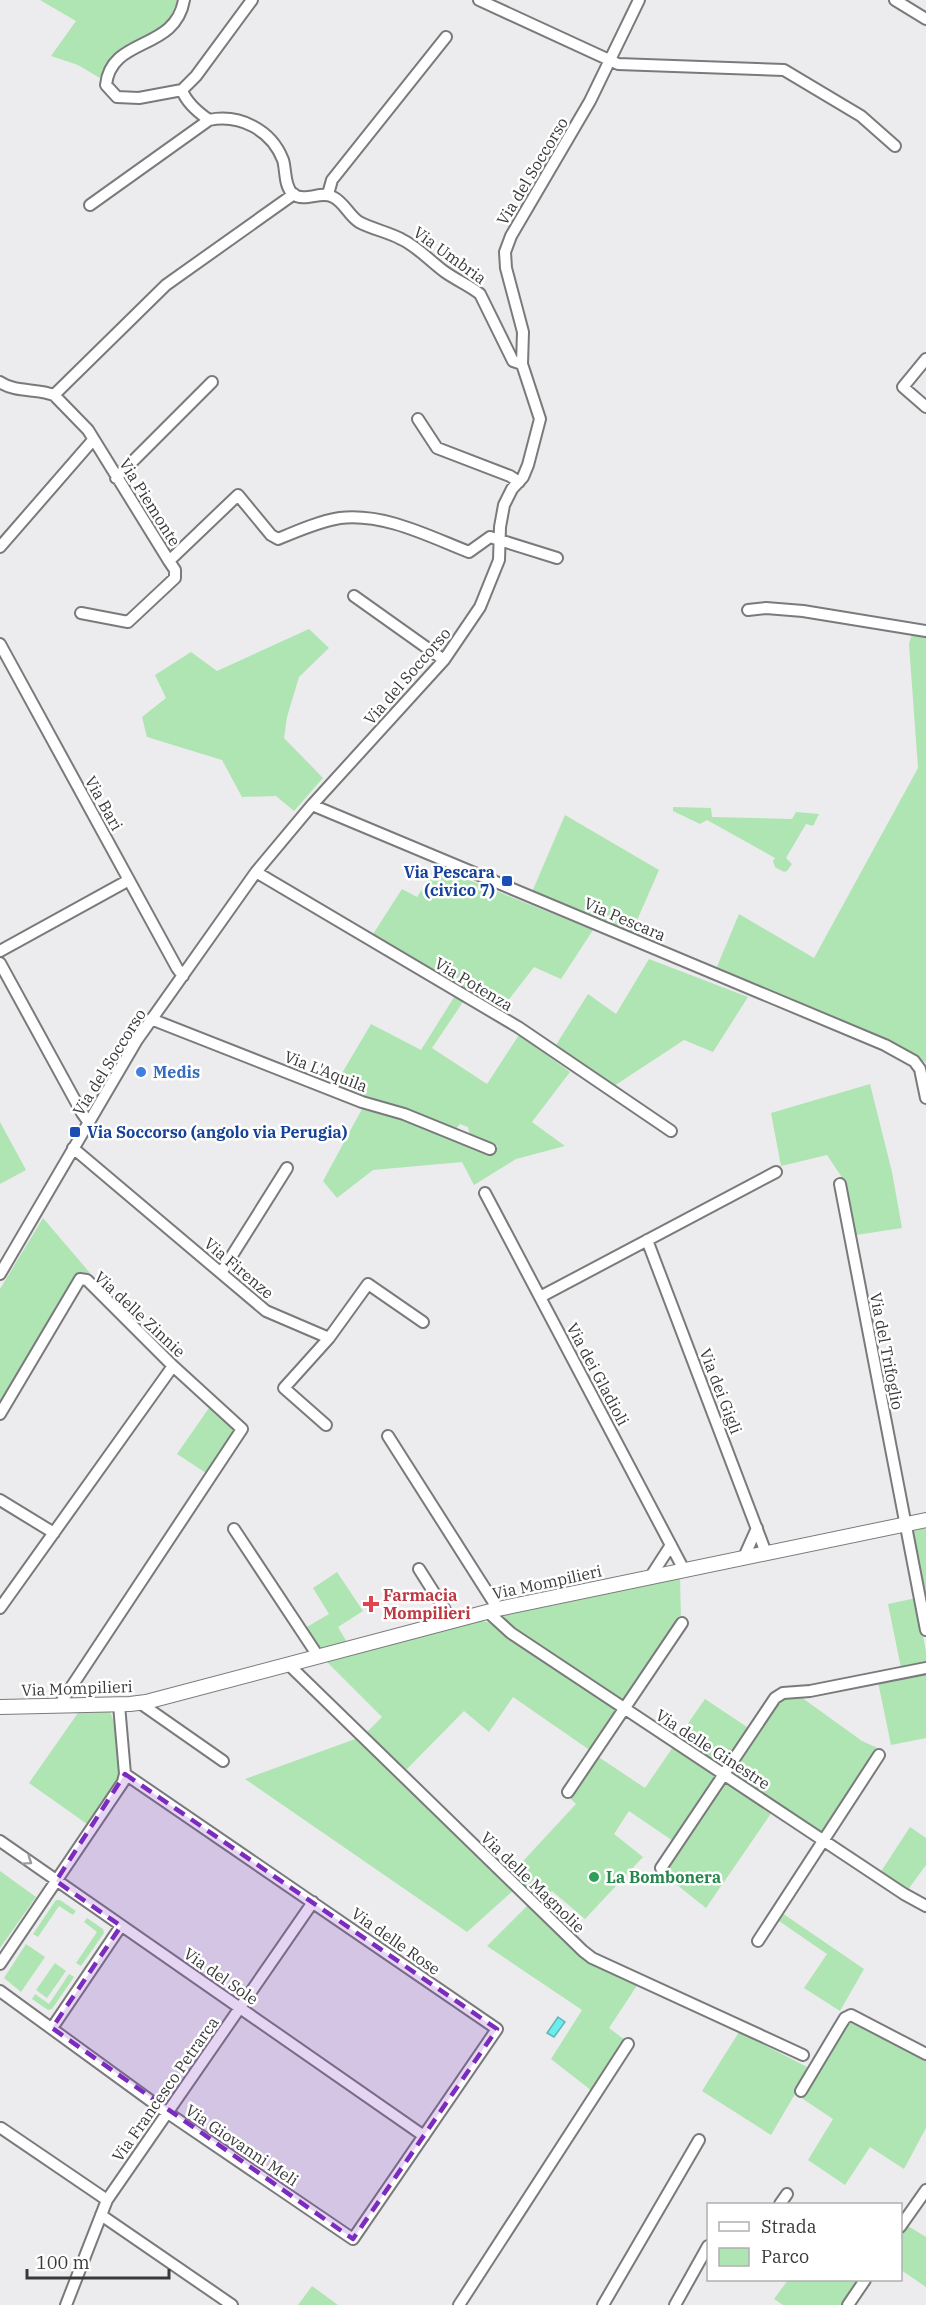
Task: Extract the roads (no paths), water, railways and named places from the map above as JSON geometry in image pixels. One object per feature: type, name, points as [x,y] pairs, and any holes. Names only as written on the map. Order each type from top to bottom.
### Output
[{"type":"street","points":[[184,0],[172,26],[153,40],[132,49],[115,61],[107,73],[106,85],[117,97],[139,98],[182,90],[196,76],[252,0]]},
{"type":"street","points":[[479,0],[618,64],[784,70],[861,116],[895,146]]},
{"type":"street","name":"Via del Soccorso","points":[[0,1274],[151,1020],[256,872],[312,805],[444,660],[480,607],[499,560],[504,505],[528,465],[540,419],[522,364],[523,332],[504,252],[511,236],[590,101],[639,0]]},
{"type":"street","points":[[896,0],[926,19]]},
{"type":"street","points":[[90,205],[209,120],[230,118],[241,120],[262,132],[280,153],[288,186],[294,194],[300,197],[328,194],[332,180],[446,37]]},
{"type":"street","points":[[182,90],[184,96],[201,115],[209,120]]},
{"type":"street","points":[[0,382],[9,388],[47,392],[54,395],[166,285],[294,194]]},
{"type":"street","name":"Via Umbria","points":[[328,194],[335,198],[356,220],[412,245],[442,270],[480,294],[513,361],[522,364]]},
{"type":"street","points":[[926,359],[903,387],[926,407]]},
{"type":"street","points":[[116,478],[212,382]]},
{"type":"street","name":"Via Piemonte","points":[[54,395],[88,430],[169,561],[238,495],[271,535],[278,539],[338,518],[364,518],[386,521],[469,552],[490,537],[500,540]]},
{"type":"street","points":[[418,419],[437,448],[510,476],[519,482]]},
{"type":"street","points":[[0,547],[93,440]]},
{"type":"street","points":[[500,540],[557,558]]},
{"type":"street","points":[[81,612],[129,622],[175,578],[175,570],[169,561]]},
{"type":"street","points":[[354,596],[444,660]]},
{"type":"street","points":[[748,610],[766,608],[803,611],[926,632]]},
{"type":"street","name":"Via Bari","points":[[0,644],[177,968],[183,975]]},
{"type":"street","name":"Via Pescara","points":[[312,805],[885,1045],[914,1061],[920,1069],[926,1098]]},
{"type":"street","name":"Via Potenza","points":[[256,872],[518,1027],[671,1131]]},
{"type":"street","points":[[0,951],[129,880]]},
{"type":"street","points":[[0,963],[89,1123]]},
{"type":"street","name":"Via L'Aquila","points":[[151,1020],[362,1102],[404,1114],[490,1149]]},
{"type":"street","name":"Via Firenze","points":[[73,1148],[266,1311],[329,1338]]},
{"type":"street","points":[[221,1273],[287,1168]]},
{"type":"street","points":[[540,1297],[776,1172]]},
{"type":"street","name":"Via del Trifoglio","points":[[840,1184],[926,1630]]},
{"type":"street","name":"Via dei Gladioli","points":[[485,1193],[684,1570]]},
{"type":"street","name":"Via dei Gigli","points":[[647,1240],[766,1553]]},
{"type":"street","name":"Via delle Zinnie","points":[[0,1414],[80,1279],[87,1280],[172,1366],[242,1428],[60,1704]]},
{"type":"street","points":[[326,1425],[284,1388],[329,1338],[368,1284],[423,1322]]},
{"type":"street","points":[[0,1608],[172,1366]]},
{"type":"street","name":"Via delle Ginestre","points":[[388,1436],[493,1611],[511,1633],[904,1894],[926,1906]]},
{"type":"street","points":[[0,1500],[54,1533]]},
{"type":"street","name":"Via Mompilieri","points":[[0,1707],[140,1703],[493,1611],[926,1520]]},
{"type":"street","points":[[744,1557],[757,1528]]},
{"type":"street","points":[[234,1529],[318,1656]]},
{"type":"street","points":[[651,1576],[671,1545]]},
{"type":"street","points":[[419,1569],[452,1621]]},
{"type":"street","points":[[567,1792],[682,1623]]},
{"type":"street","name":"Via delle Magnolie","points":[[288,1664],[592,1958],[803,2055]]},
{"type":"street","points":[[661,1868],[775,1698],[783,1693],[810,1691],[926,1668]]},
{"type":"street","points":[[140,1703],[223,1761]]},
{"type":"street","points":[[0,1964],[123,1782],[125,1774],[119,1705]]},
{"type":"street","points":[[758,1941],[879,1755]]},
{"type":"street","name":"Via delle Rose","points":[[125,1774],[497,2029],[352,2239]]},
{"type":"street","name":"Via del Sole","points":[[0,1841],[424,2136]]},
{"type":"street","name":"Via Francesco Petrarca","points":[[66,2305],[107,2200],[313,1902]]},
{"type":"street","points":[[52,2028],[122,1926]]},
{"type":"street","name":"Via Giovanni Meli","points":[[0,1991],[167,2112],[352,2239]]},
{"type":"street","points":[[801,2091],[845,2018],[851,2015],[926,2054]]},
{"type":"street","points":[[459,2305],[628,2044]]},
{"type":"street","points":[[1,2128],[107,2200]]},
{"type":"street","points":[[603,2305],[699,2140]]},
{"type":"street","points":[[902,2224],[926,2190]]},
{"type":"street","points":[[781,2203],[787,2194]]},
{"type":"street","points":[[101,2215],[232,2305]]},
{"type":"street","points":[[675,2305],[707,2248]]},
{"type":"street","points":[[848,2305],[865,2281]]},
{"type":"water","points":[[558,2017],[565,2022],[554,2037],[547,2033]]},
{"type":"place","name":"Via Pescara (civico 7)","points":[[507,881]]},
{"type":"place","name":"Medis","points":[[141,1072]]},
{"type":"place","name":"Via Soccorso (angolo via Perugia)","points":[[75,1132]]},
{"type":"place","name":"Farmacia Mompilieri","points":[[371,1604]]},
{"type":"place","name":"La Bombonera","points":[[594,1877]]}]
